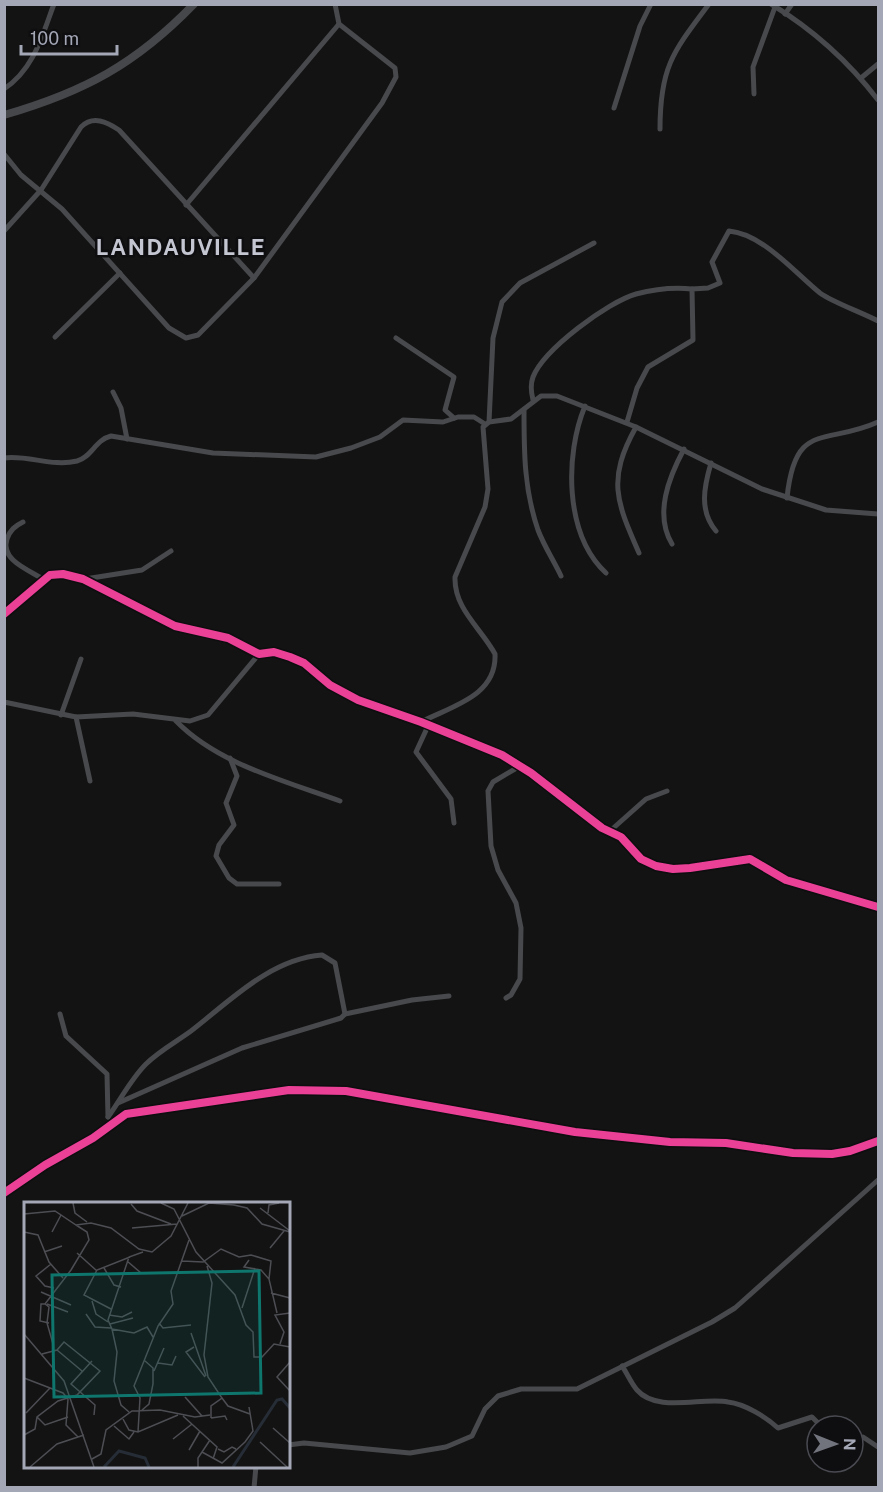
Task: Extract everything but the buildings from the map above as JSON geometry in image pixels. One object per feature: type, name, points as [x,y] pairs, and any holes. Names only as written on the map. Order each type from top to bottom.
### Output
[{"type":"street","points":[[4,89],[22,75],[32,61],[54,4]]},
{"type":"street","points":[[4,115],[68,93],[113,72],[154,43],[194,4]]},
{"type":"street","points":[[614,108],[640,26],[651,4]]},
{"type":"street","points":[[660,129],[660,96],[665,71],[675,50],[709,4]]},
{"type":"street","points":[[785,14],[792,4]]},
{"type":"street","points":[[4,154],[21,175],[62,209],[169,328],[186,338],[198,335],[254,278],[382,103],[396,77],[395,68],[339,24],[336,5]]},
{"type":"street","points":[[754,94],[753,67],[773,6],[820,39],[861,78],[879,100]]},
{"type":"street","points":[[186,205],[339,24]]},
{"type":"street","points":[[861,78],[879,64]]},
{"type":"street","points":[[4,231],[41,190],[81,127],[88,121],[100,121],[119,130],[254,278]]},
{"type":"street","points":[[533,400],[532,379],[537,369],[551,353],[594,316],[635,295],[661,289],[708,288],[720,283],[712,262],[726,234],[731,231],[778,255],[821,294],[879,321]]},
{"type":"street","points":[[421,722],[480,692],[493,676],[495,664],[492,647],[460,603],[455,588],[462,556],[485,507],[488,471],[482,434],[487,423],[493,338],[502,302],[510,291],[530,277],[594,243]]},
{"type":"street","points":[[55,337],[120,273]]},
{"type":"street","points":[[627,422],[637,388],[648,367],[693,340],[692,289]]},
{"type":"street","points":[[396,338],[454,377],[446,410],[454,418]]},
{"type":"street","points":[[113,393],[122,408],[127,439]]},
{"type":"street","points":[[4,458],[70,462],[83,459],[105,437],[213,453],[316,457],[351,448],[380,437],[404,420],[443,422],[454,418],[474,417],[487,423],[511,419],[533,400],[547,395],[558,396],[627,422],[762,489],[787,498],[826,510],[879,514]]},
{"type":"street","points":[[585,406],[575,435],[573,502],[583,537],[606,573]]},
{"type":"street","points":[[524,410],[523,460],[527,494],[540,533],[561,576]]},
{"type":"street","points":[[787,498],[789,478],[801,448],[814,438],[860,429],[879,422]]},
{"type":"street","points":[[636,427],[619,462],[616,481],[622,513],[639,553]]},
{"type":"street","points":[[672,544],[667,536],[663,511],[674,467],[684,449]]},
{"type":"street","points":[[711,463],[704,503],[706,518],[716,531]]},
{"type":"street","points":[[23,522],[11,531],[5,544],[6,552],[14,561],[43,579]]},
{"type":"street","points":[[83,580],[142,570],[171,551]]},
{"type":"street","points":[[4,614],[43,579],[56,574],[83,580],[176,626],[228,638],[259,654],[274,652],[290,657],[304,663],[330,685],[358,700],[421,722],[502,755],[602,828],[621,837],[642,859],[656,866],[690,868],[750,859],[786,880],[879,907]]},
{"type":"street","points":[[4,702],[76,717],[133,714],[190,722],[208,715],[259,654]]},
{"type":"street","points":[[61,715],[81,659]]},
{"type":"street","points":[[76,717],[90,781]]},
{"type":"street","points":[[176,721],[198,740],[230,758],[340,801]]},
{"type":"street","points":[[428,726],[416,752],[451,799],[454,823]]},
{"type":"street","points":[[230,758],[237,776],[226,803],[234,825],[219,845],[216,856],[229,878],[237,884],[279,884]]},
{"type":"street","points":[[506,998],[511,995],[520,979],[521,928],[516,903],[498,870],[491,846],[488,791],[493,782],[520,766]]},
{"type":"street","points":[[610,831],[646,799],[667,791]]},
{"type":"street","points":[[108,1117],[138,1074],[159,1053],[207,1019],[239,991],[306,957],[321,955],[335,963],[345,1014]]},
{"type":"street","points":[[118,1103],[226,1054],[341,1018],[345,1014],[412,1000],[450,996]]},
{"type":"street","points":[[60,1014],[66,1036],[107,1074],[110,1125]]},
{"type":"street","points":[[4,1193],[45,1165],[93,1138],[126,1113],[314,1089],[390,1098],[575,1132],[670,1142],[726,1143],[794,1153],[832,1154],[879,1141]]},
{"type":"street","points":[[290,1444],[304,1443],[410,1453],[437,1449],[472,1436],[485,1409],[498,1396],[521,1389],[571,1391],[712,1322],[735,1308],[879,1180]]},
{"type":"street","points":[[622,1366],[637,1391],[663,1402],[728,1402],[741,1406],[778,1428],[805,1419]]},
{"type":"street","points":[[865,1438],[879,1447]]},
{"type":"street","points":[[254,1488],[256,1468]]},
{"type":"cycle path","points":[[4,614],[50,575],[63,574],[83,579],[175,626],[228,638],[259,654],[274,652],[290,657],[304,663],[330,685],[358,700],[421,722],[502,755],[531,773],[602,828],[621,837],[641,859],[656,866],[673,869],[690,868],[750,859],[786,880],[878,907]]},
{"type":"cycle path","points":[[4,1193],[45,1165],[93,1138],[126,1114],[289,1090],[346,1091],[575,1132],[670,1142],[726,1143],[793,1153],[832,1154],[850,1151],[878,1141]]},
{"type":"district","name":"LANDAUVILLE","points":[[181,247]]}]
